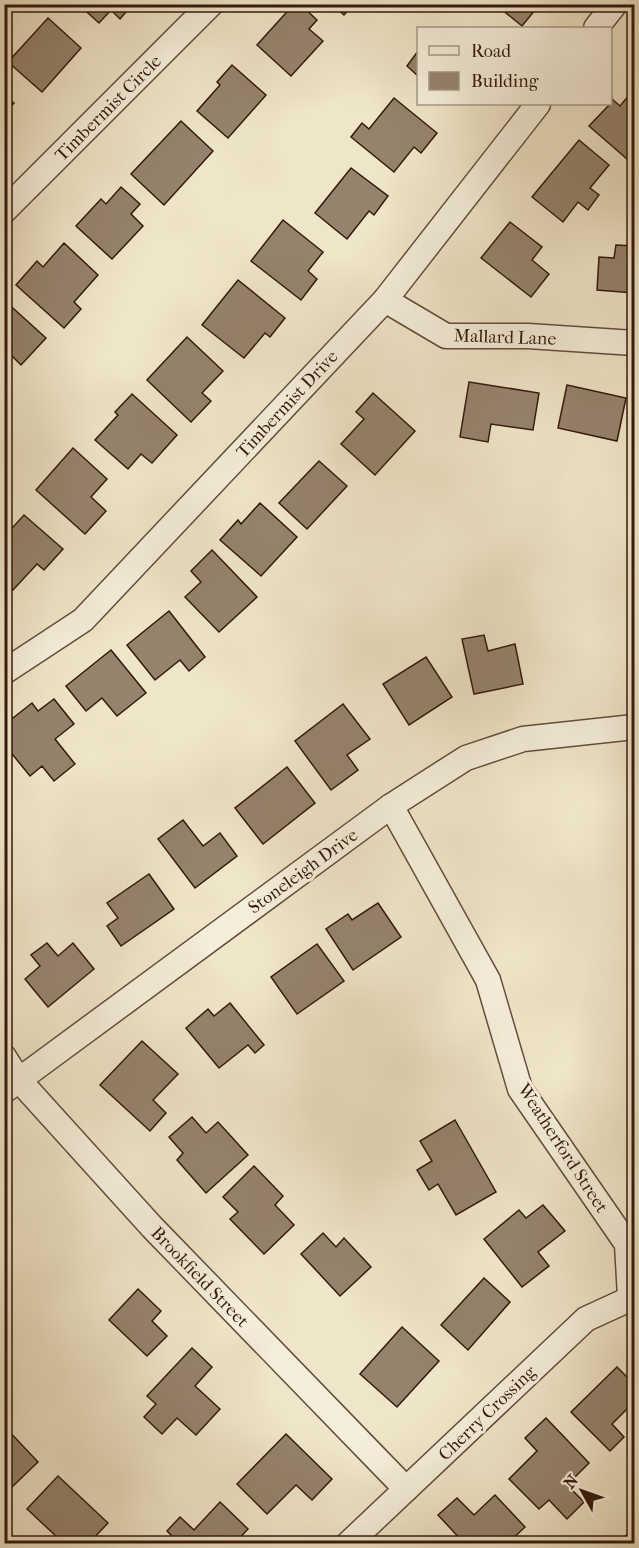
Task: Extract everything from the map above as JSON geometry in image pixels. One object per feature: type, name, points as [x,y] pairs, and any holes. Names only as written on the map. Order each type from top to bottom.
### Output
[{"type":"street","name":"Timbermist Circle","points":[[4,211],[211,4]]},
{"type":"street","points":[[597,27],[615,4]]},
{"type":"street","name":"Timbermist Drive","points":[[4,672],[84,620],[385,300],[537,105]]},
{"type":"street","name":"Mallard Lane","points":[[385,300],[446,336],[528,336],[634,343]]},
{"type":"street","name":"Stoneleigh Drive","points":[[11,1085],[391,806],[466,758],[523,739],[634,727]]},
{"type":"street","name":"Weatherford Street","points":[[391,806],[488,980],[520,1089],[627,1244],[632,1297]]},
{"type":"street","name":"Brookfield Street","points":[[4,1057],[11,1085],[406,1490]]},
{"type":"street","name":"Cherry Crossing","points":[[348,1544],[586,1319],[632,1297]]},
{"type":"building","points":[[78,4],[133,4],[120,19],[111,10],[99,23]]},
{"type":"building","points":[[294,4],[300,4],[317,20],[309,29],[323,41],[291,76],[257,45]]},
{"type":"building","points":[[332,4],[354,4],[344,15]]},
{"type":"building","points":[[495,4],[540,4],[522,26]]},
{"type":"building","points":[[48,18],[81,48],[42,92],[8,62]]},
{"type":"building","points":[[417,52],[417,75],[407,66]]},
{"type":"building","points":[[232,65],[266,95],[228,138],[197,111],[220,85],[217,82]]},
{"type":"building","points":[[634,89],[634,165],[589,126],[609,105],[612,105],[612,99],[620,106]]},
{"type":"building","points":[[4,95],[14,103],[4,114]]},
{"type":"building","points":[[394,98],[437,133],[421,153],[414,147],[394,172],[351,137],[362,123],[369,129]]},
{"type":"building","points":[[181,121],[213,151],[164,205],[131,174]]},
{"type":"building","points":[[579,140],[609,165],[590,188],[599,195],[588,210],[578,202],[563,222],[532,197]]},
{"type":"building","points":[[351,168],[388,196],[374,215],[369,211],[347,239],[315,213]]},
{"type":"building","points":[[121,187],[140,204],[131,214],[143,226],[112,259],[76,226],[101,199],[106,204]]},
{"type":"building","points":[[283,220],[323,252],[308,271],[317,279],[301,300],[251,261]]},
{"type":"building","points":[[510,222],[542,247],[532,260],[549,274],[531,297],[481,258]]},
{"type":"building","points":[[64,243],[98,275],[74,302],[81,309],[64,328],[16,285],[37,261],[43,267]]},
{"type":"building","points":[[616,245],[634,246],[634,293],[597,290],[599,257],[614,258]]},
{"type":"building","points":[[238,280],[285,318],[270,337],[265,333],[244,358],[202,325]]},
{"type":"building","points":[[4,300],[46,338],[21,365],[12,356],[4,364]]},
{"type":"building","points":[[187,337],[223,371],[202,393],[211,401],[191,422],[147,380]]},
{"type":"building","points":[[469,382],[539,393],[533,430],[491,424],[488,442],[460,437]]},
{"type":"building","points":[[567,385],[626,398],[617,441],[558,428]]},
{"type":"building","points":[[373,393],[415,431],[375,475],[341,444],[364,419],[356,412]]},
{"type":"building","points":[[132,394],[177,435],[152,463],[141,454],[128,469],[95,440],[118,415],[115,412]]},
{"type":"building","points":[[73,448],[107,479],[91,497],[106,511],[85,534],[36,490]]},
{"type":"building","points":[[319,461],[347,486],[307,529],[279,503]]},
{"type":"building","points":[[260,503],[297,537],[261,576],[220,540],[238,520],[241,524]]},
{"type":"building","points":[[24,515],[63,549],[44,570],[37,564],[13,590],[4,582],[4,537]]},
{"type":"building","points":[[212,550],[257,597],[219,632],[185,597],[201,582],[191,571]]},
{"type":"building","points":[[169,611],[205,657],[189,671],[180,660],[155,680],[127,645]]},
{"type":"building","points":[[484,635],[488,651],[515,644],[523,684],[474,694],[462,639]]},
{"type":"building","points":[[111,650],[146,693],[117,716],[102,698],[86,711],[66,686]]},
{"type":"building","points":[[426,657],[452,697],[409,725],[383,684]]},
{"type":"building","points":[[54,699],[74,724],[55,739],[75,764],[54,781],[42,766],[30,776],[4,744],[4,725],[32,703],[38,711]]},
{"type":"building","points":[[343,704],[370,739],[347,755],[358,770],[331,790],[295,741]]},
{"type":"building","points":[[287,767],[315,803],[263,844],[235,808]]},
{"type":"building","points":[[183,820],[203,846],[220,833],[237,856],[195,888],[158,839]]},
{"type":"building","points":[[149,874],[174,909],[121,946],[107,926],[118,918],[107,903]]},
{"type":"building","points":[[378,903],[401,937],[353,970],[326,929],[348,914],[352,920]]},
{"type":"building","points":[[47,943],[58,956],[73,943],[94,969],[48,1007],[25,979],[40,966],[31,955]]},
{"type":"building","points":[[317,944],[344,981],[297,1014],[271,977]]},
{"type":"building","points":[[230,1003],[264,1045],[255,1053],[248,1045],[219,1068],[186,1028],[208,1009],[214,1016]]},
{"type":"building","points":[[142,1041],[178,1074],[153,1100],[166,1113],[150,1131],[100,1085]]},
{"type":"building","points":[[192,1117],[206,1133],[218,1122],[248,1155],[206,1193],[177,1160],[183,1153],[169,1137]]},
{"type":"building","points":[[455,1120],[496,1192],[456,1215],[438,1184],[429,1190],[417,1170],[432,1161],[420,1141]]},
{"type":"building","points":[[254,1166],[283,1196],[275,1205],[294,1225],[264,1254],[230,1219],[238,1212],[223,1197]]},
{"type":"building","points":[[543,1205],[565,1231],[538,1252],[549,1266],[522,1287],[484,1239],[519,1210],[526,1218]]},
{"type":"building","points":[[323,1233],[336,1247],[344,1238],[371,1267],[340,1296],[301,1254]]},
{"type":"building","points":[[484,1278],[510,1302],[468,1350],[441,1325]]},
{"type":"building","points":[[138,1289],[161,1311],[152,1321],[167,1336],[147,1356],[109,1320]]},
{"type":"building","points":[[402,1327],[439,1361],[397,1407],[360,1374]]},
{"type":"building","points":[[192,1348],[212,1367],[195,1386],[220,1409],[196,1435],[177,1418],[162,1434],[144,1417],[156,1404],[147,1396]]},
{"type":"building","points":[[617,1367],[634,1384],[634,1402],[612,1424],[624,1437],[610,1451],[571,1412]]},
{"type":"building","points":[[546,1418],[589,1463],[567,1485],[584,1502],[567,1519],[549,1500],[539,1509],[509,1479],[537,1451],[525,1438]]},
{"type":"building","points":[[4,1426],[38,1462],[11,1488],[4,1481]]},
{"type":"building","points":[[286,1434],[332,1479],[312,1500],[296,1485],[267,1514],[237,1484]]},
{"type":"building","points":[[58,1476],[108,1523],[88,1544],[50,1544],[57,1537],[27,1509]]},
{"type":"building","points":[[495,1495],[525,1527],[507,1544],[465,1544],[438,1515],[457,1498],[474,1515]]},
{"type":"building","points":[[220,1502],[248,1529],[234,1544],[180,1544],[167,1531],[180,1517],[194,1530]]},
{"type":"building","points":[[634,1527],[634,1544],[622,1544],[620,1542]]}]
